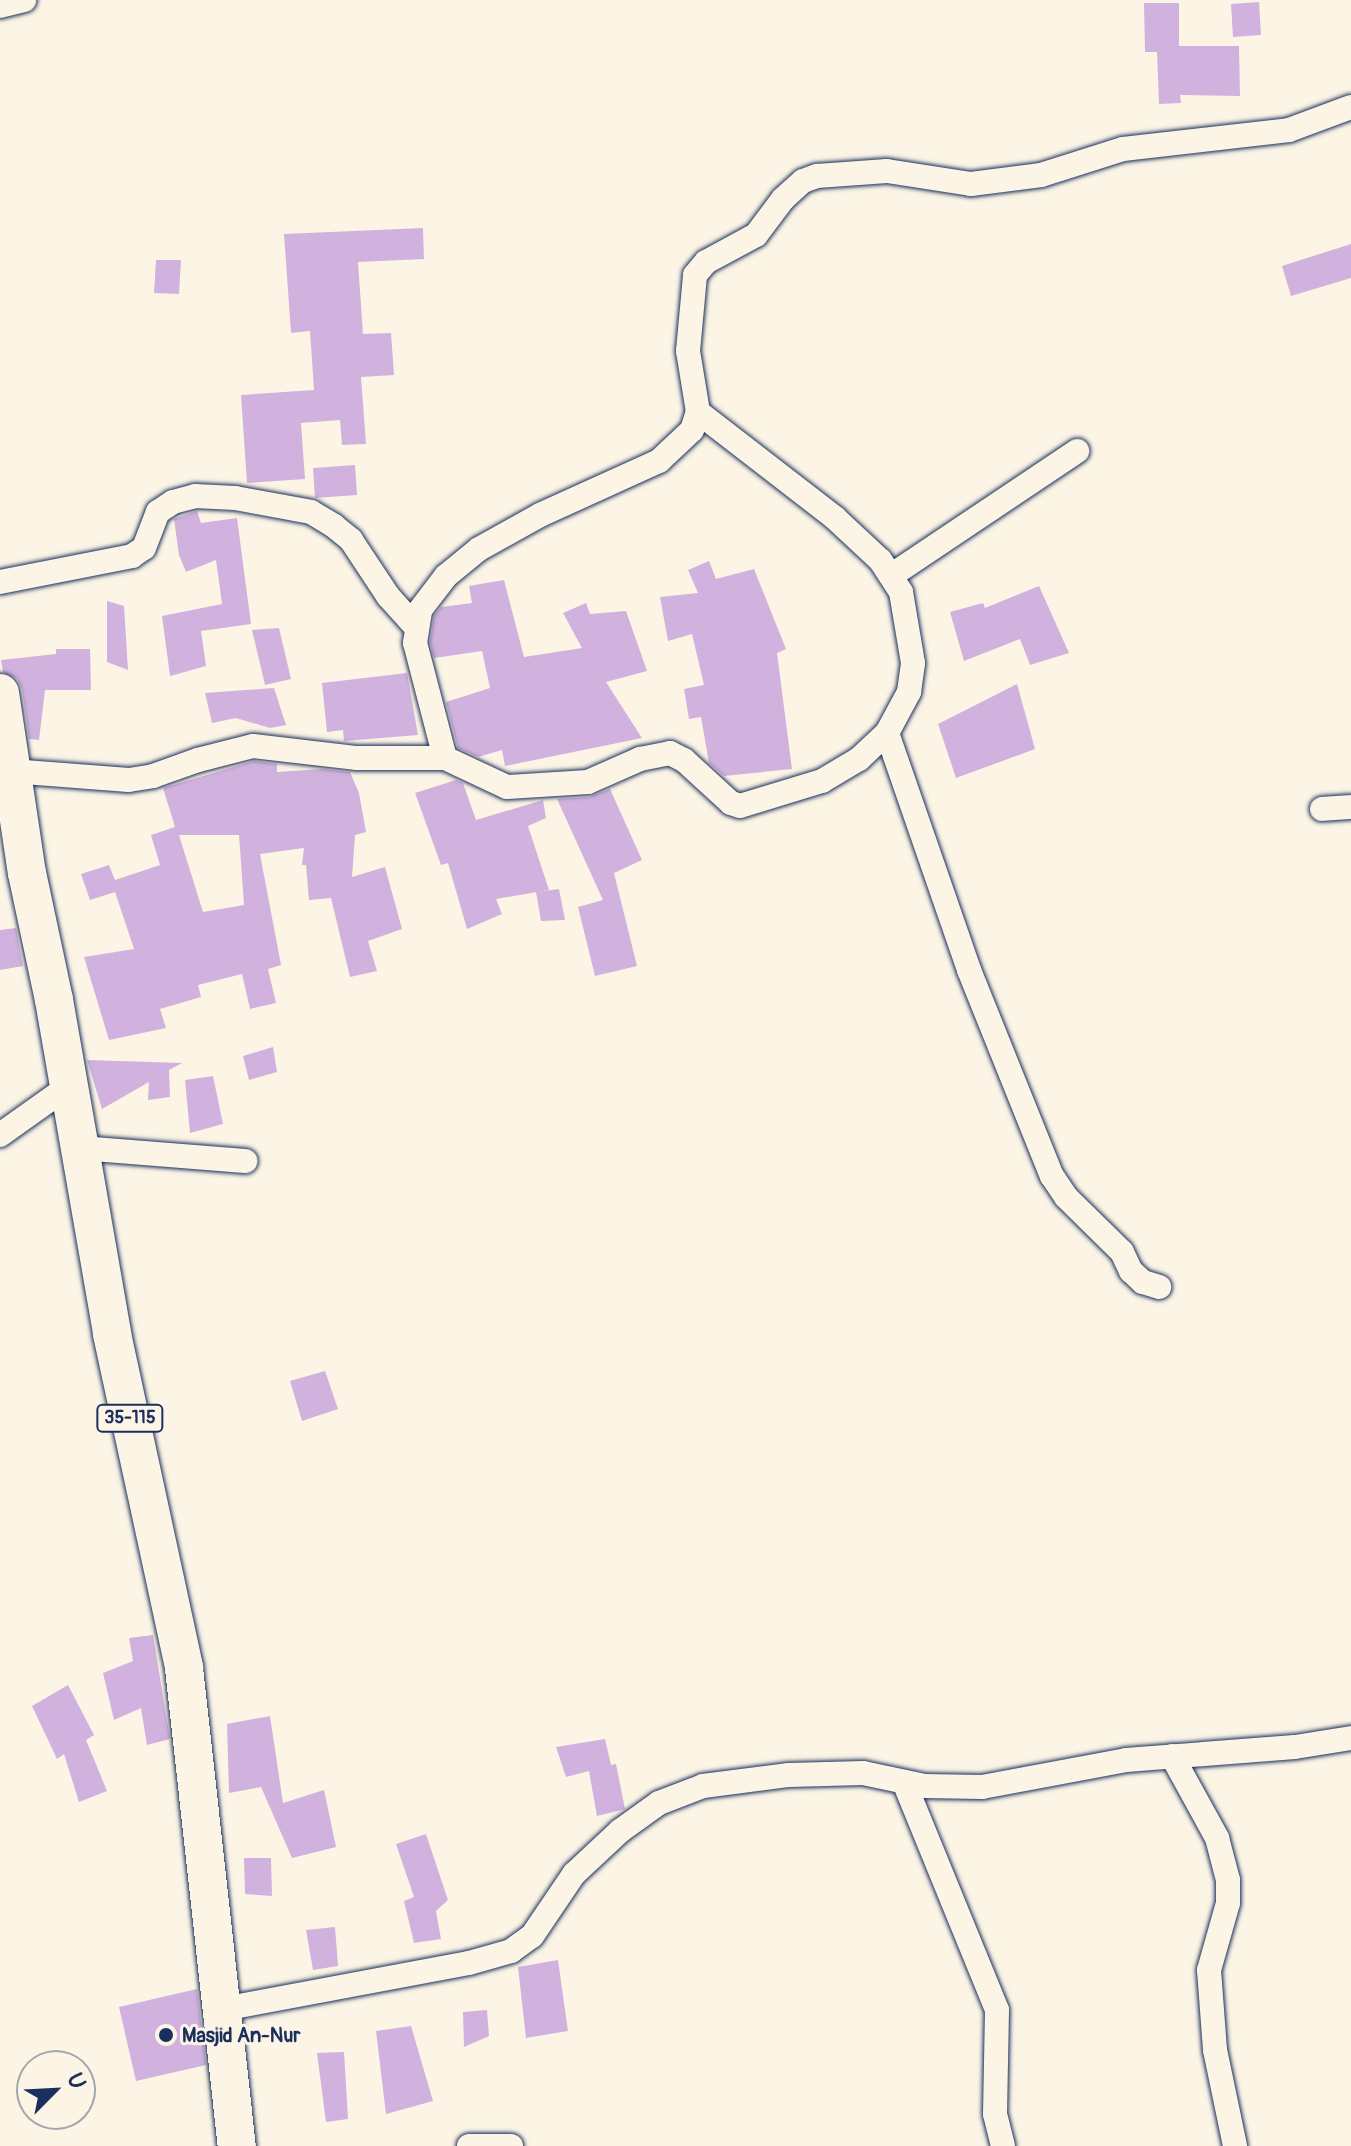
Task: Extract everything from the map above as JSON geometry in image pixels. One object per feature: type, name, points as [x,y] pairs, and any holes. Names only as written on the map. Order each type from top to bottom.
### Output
[{"type":"main road","name":"35-115","points":[[0,693],[11,771],[112,1334],[184,1668],[237,2146]]},
{"type":"street","points":[[0,6],[24,0]]},
{"type":"street","points":[[445,758],[415,643],[415,626],[430,594],[461,562],[514,528],[659,461],[692,430],[698,412],[688,351],[695,275],[706,262],[756,235],[783,199],[803,181],[817,176],[887,171],[971,184],[1041,175],[1123,149],[1289,130],[1351,107]]},
{"type":"street","points":[[11,771],[129,780],[153,776],[253,746],[357,758],[445,758],[507,787],[588,782],[659,752],[670,753],[684,760],[731,803],[740,806],[822,781],[859,759],[887,733],[909,692],[913,663],[904,604],[892,575],[835,518],[698,412]]},
{"type":"street","points":[[892,575],[1077,451]]},
{"type":"street","points":[[0,582],[132,556],[144,548],[158,512],[173,502],[195,496],[235,498],[311,512],[334,526],[351,540],[388,596],[415,626]]},
{"type":"street","points":[[887,733],[969,970],[1032,1134],[1052,1176],[1066,1197],[1122,1252],[1131,1271],[1143,1282],[1159,1287]]},
{"type":"street","points":[[1322,809],[1351,807]]},
{"type":"street","points":[[0,1135],[69,1086]]},
{"type":"street","points":[[80,1148],[245,1161]]},
{"type":"street","points":[[223,2009],[469,1963],[511,1951],[532,1936],[574,1874],[639,1816],[681,1793],[726,1782],[789,1775],[863,1773],[925,1786],[982,1787],[1086,1767],[1172,1756],[1295,1747],[1351,1738]]},
{"type":"street","points":[[1172,1756],[1217,1838],[1228,1880],[1228,1903],[1209,1970],[1215,2050],[1235,2146]]},
{"type":"street","points":[[904,1782],[997,2010],[995,2114],[1003,2146]]},
{"type":"street","points":[[469,2146],[511,2146]]},
{"type":"building","points":[[1259,2],[1261,35],[1233,37],[1231,4]]},
{"type":"building","points":[[1144,3],[1179,3],[1179,46],[1239,46],[1240,96],[1180,95],[1181,103],[1159,104],[1157,52],[1145,52]]},
{"type":"building","points":[[423,228],[424,259],[358,262],[363,334],[391,333],[394,375],[361,377],[366,444],[342,445],[340,420],[301,423],[305,479],[247,483],[241,395],[314,390],[310,331],[291,333],[284,234]]},
{"type":"building","points":[[1351,244],[1351,278],[1291,296],[1282,266]]},
{"type":"building","points":[[156,260],[181,260],[179,294],[154,293]]},
{"type":"building","points":[[355,465],[357,495],[315,498],[313,468]]},
{"type":"building","points":[[197,511],[201,523],[237,518],[251,624],[201,631],[206,666],[170,676],[162,616],[222,604],[216,560],[186,572],[179,555],[174,519]]},
{"type":"building","points":[[709,561],[716,579],[754,569],[786,649],[777,653],[792,769],[724,776],[709,763],[701,717],[689,719],[684,689],[704,685],[692,634],[668,641],[660,597],[698,593],[688,570]]},
{"type":"building","points":[[504,580],[524,657],[582,648],[563,613],[586,603],[590,614],[626,611],[647,671],[606,682],[642,738],[505,766],[502,750],[478,757],[458,748],[446,702],[490,688],[482,651],[434,658],[430,642],[434,616],[441,607],[472,603],[469,586]]},
{"type":"building","points":[[1039,586],[1069,653],[1030,665],[1020,639],[964,661],[950,612],[983,603],[985,608]]},
{"type":"building","points":[[107,601],[124,606],[128,670],[107,662]]},
{"type":"building","points":[[279,628],[291,679],[265,685],[252,630]]},
{"type":"building","points":[[56,649],[90,649],[91,690],[45,690],[39,740],[29,739],[22,689],[17,679],[3,672],[1,660],[56,654]]},
{"type":"building","points":[[407,673],[418,735],[344,741],[343,730],[327,732],[322,683]]},
{"type":"building","points":[[1017,684],[1035,749],[956,778],[938,724]]},
{"type":"building","points":[[274,688],[286,725],[270,728],[236,718],[212,723],[205,693]]},
{"type":"building","points":[[254,761],[277,764],[277,772],[322,769],[350,772],[359,793],[366,832],[355,835],[352,877],[385,867],[402,929],[368,941],[377,971],[350,977],[331,898],[309,900],[306,865],[302,865],[304,848],[260,854],[281,965],[268,969],[276,1003],[250,1009],[242,974],[198,985],[201,997],[160,1009],[166,1028],[109,1040],[84,957],[134,949],[115,892],[90,900],[81,874],[109,865],[115,880],[160,865],[151,835],[175,827],[163,788]],"holes":[[[179,835],[239,835],[244,905],[203,912]]]},
{"type":"building","points":[[456,780],[463,783],[476,820],[543,800],[546,818],[528,826],[549,890],[496,899],[502,914],[467,929],[448,863],[441,865],[415,793]]},
{"type":"building","points":[[610,789],[642,860],[614,873],[637,966],[595,976],[578,907],[603,900],[557,799],[589,797]]},
{"type":"building","points":[[559,889],[565,920],[541,921],[536,892]]},
{"type":"building","points":[[16,928],[23,966],[0,970],[0,930]]},
{"type":"building","points":[[273,1047],[277,1072],[249,1080],[243,1056]]},
{"type":"building","points":[[87,1060],[182,1063],[169,1070],[170,1097],[148,1100],[149,1082],[102,1109]]},
{"type":"building","points":[[213,1076],[223,1124],[190,1133],[185,1080]]},
{"type":"building","points":[[325,1371],[338,1409],[302,1421],[290,1381]]},
{"type":"building","points":[[153,1635],[170,1739],[147,1745],[141,1708],[114,1720],[103,1673],[133,1661],[129,1638]]},
{"type":"building","points":[[68,1685],[94,1735],[86,1740],[107,1791],[79,1802],[64,1754],[57,1759],[32,1706]]},
{"type":"building","points":[[270,1716],[283,1803],[324,1790],[336,1847],[292,1858],[261,1787],[229,1793],[227,1724]]},
{"type":"building","points":[[605,1739],[611,1765],[616,1764],[625,1809],[597,1816],[589,1771],[566,1777],[556,1747]]},
{"type":"building","points":[[426,1834],[448,1900],[436,1911],[441,1939],[414,1943],[404,1901],[414,1897],[396,1844]]},
{"type":"building","points":[[244,1858],[271,1858],[272,1896],[245,1894]]},
{"type":"building","points":[[335,1927],[338,1966],[313,1970],[306,1930]]},
{"type":"building","points":[[558,1960],[568,2031],[526,2038],[518,1967]]},
{"type":"building","name":"Masjid An-Nur","points":[[197,1989],[206,2065],[136,2081],[119,2007]]},
{"type":"building","points":[[487,2010],[489,2036],[464,2047],[463,2012]]},
{"type":"building","points":[[411,2026],[433,2101],[386,2114],[376,2031]]},
{"type":"building","points":[[344,2052],[348,2119],[326,2122],[317,2053]]},
{"type":"place","name":"Masjid An-Nur","points":[[166,2035]]}]
